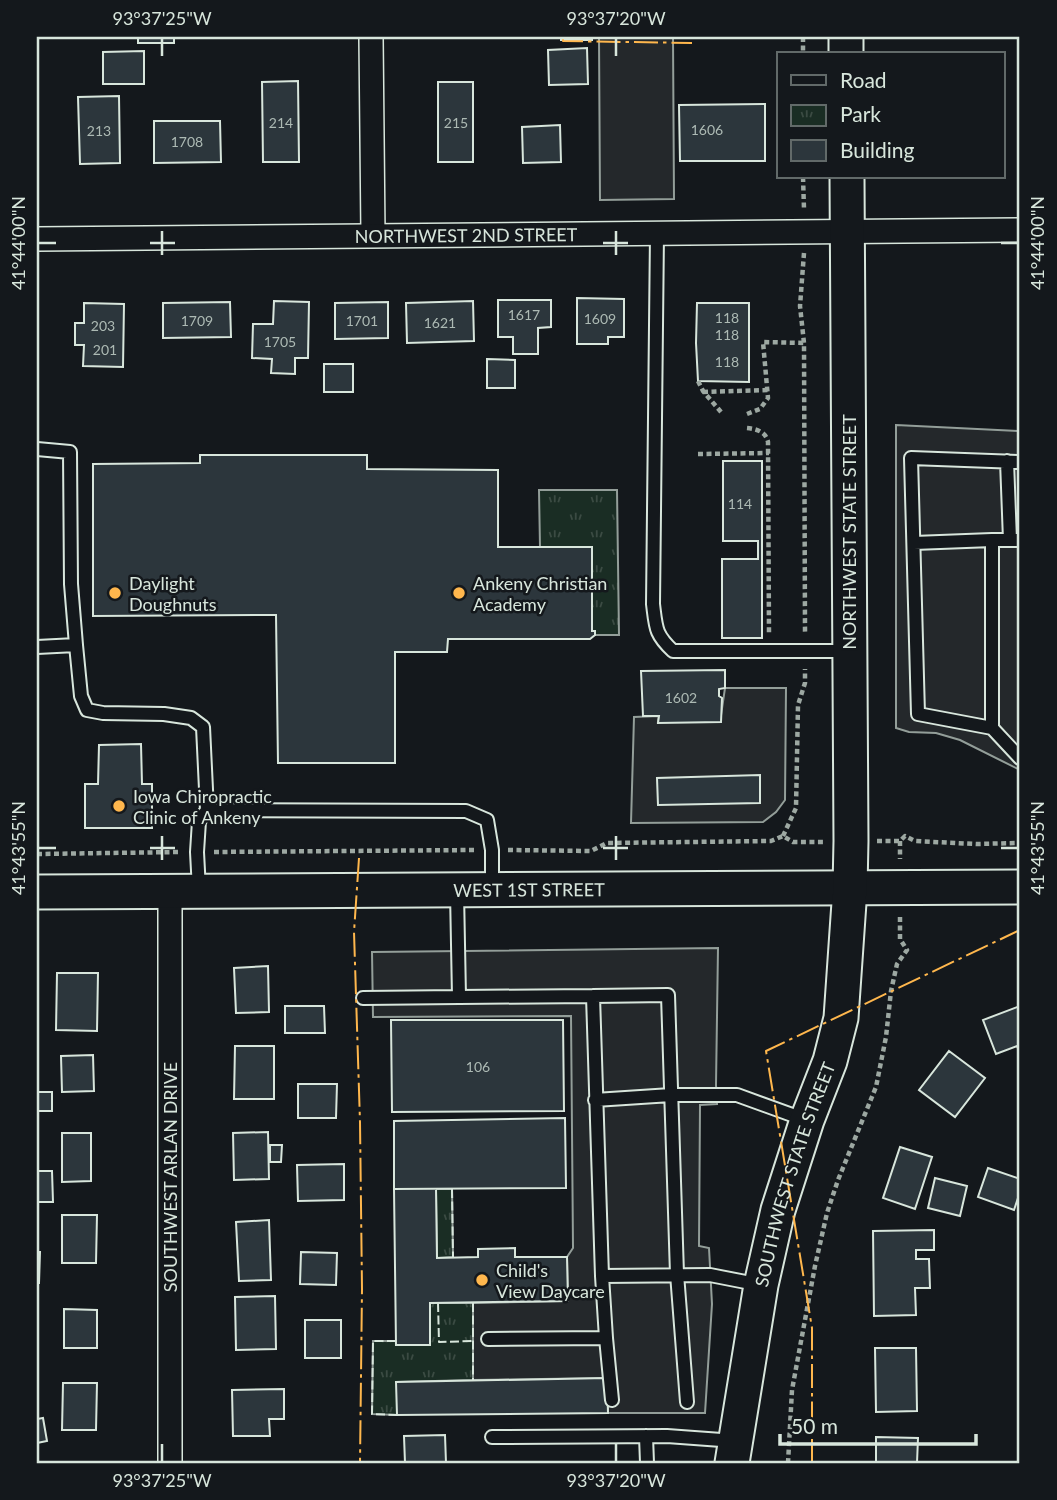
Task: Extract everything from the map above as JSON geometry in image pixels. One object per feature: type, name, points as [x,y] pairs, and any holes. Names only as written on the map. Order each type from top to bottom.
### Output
[{"type":"main road","name":"NORTHWEST STATE STREET","points":[[847,178],[850,888]]},
{"type":"main road","name":"WEST 1ST STREET","points":[[37,892],[1020,887]]},
{"type":"main road","name":"SOUTHWEST STATE STREET","points":[[734,1452],[761,1285],[778,1210],[807,1120],[830,1061],[841,1018],[850,888]]},
{"type":"street","points":[[371,37],[373,235]]},
{"type":"street","name":"NORTHWEST 2ND STREET","points":[[37,239],[1020,230]]},
{"type":"street","name":"SOUTHWEST ARLAN DRIVE","points":[[170,1463],[184,891]]},
{"type":"lane","points":[[657,233],[653,604],[656,629],[661,640],[673,651],[850,651]]},
{"type":"lane","points":[[37,449],[70,452],[71,584],[81,696],[87,710],[103,713],[164,714],[191,718],[203,727],[206,810],[199,821],[197,852],[184,891]]},
{"type":"lane","points":[[914,543],[1015,540],[1014,461],[911,458],[918,714],[992,728],[1020,758]]},
{"type":"lane","points":[[992,540],[992,728]]},
{"type":"lane","points":[[37,647],[76,645]]},
{"type":"lane","points":[[206,810],[466,811],[487,820],[492,850],[492,889]]},
{"type":"lane","points":[[457,889],[459,997]]},
{"type":"lane","points":[[363,998],[668,995],[677,1274],[687,1402]]},
{"type":"lane","points":[[593,996],[602,1276],[612,1400]]},
{"type":"lane","points":[[596,1100],[737,1094],[807,1120]]},
{"type":"lane","points":[[602,1276],[710,1275],[761,1285]]},
{"type":"lane","points":[[488,1339],[606,1338]]},
{"type":"lane","points":[[646,1436],[647,1463]]},
{"type":"lane","points":[[492,1437],[667,1436],[734,1452]]},
{"type":"path","points":[[37,854],[591,851],[607,843],[771,841],[783,836],[796,808],[798,705],[805,683],[804,343],[800,306],[804,263],[803,178]]},
{"type":"path","points":[[747,414],[763,406],[768,398],[763,342],[804,343]]},
{"type":"path","points":[[698,382],[721,412]]},
{"type":"path","points":[[704,392],[768,390]]},
{"type":"path","points":[[747,428],[759,430],[767,437],[769,453],[769,652]]},
{"type":"path","points":[[698,454],[769,453]]},
{"type":"path","points":[[783,836],[793,842],[900,841],[905,836],[915,841],[1020,843]]},
{"type":"path","points":[[788,1463],[792,1390],[827,1213],[876,1087],[897,964],[907,950],[900,939],[900,841]]},
{"type":"green space","points":[[539,490],[617,490],[619,635],[595,635],[595,631],[592,631],[592,547],[540,547]]},
{"type":"green space","points":[[436,1189],[452,1189],[453,1257],[437,1258]]},
{"type":"green space","points":[[430,1303],[473,1303],[473,1380],[397,1382],[397,1415],[372,1414],[373,1341],[396,1341]]},
{"type":"shaded area","points":[[599,37],[673,37],[674,199],[600,200]]},
{"type":"shaded area","points":[[896,425],[1020,431],[1020,770],[960,740],[936,733],[909,732],[896,728]]},
{"type":"shaded area","points":[[725,688],[786,688],[785,800],[776,812],[763,822],[631,823],[634,717],[659,716],[658,722],[720,722]]},
{"type":"shaded area","points":[[718,948],[717,1104],[700,1105],[699,1246],[709,1248],[712,1304],[705,1413],[608,1413],[607,1378],[473,1380],[473,1303],[568,1301],[567,1257],[573,1248],[571,1016],[373,1017],[372,952]]},
{"type":"building","points":[[138,37],[174,37],[174,43],[138,43]]},
{"type":"building","points":[[561,37],[592,37],[592,40],[561,40]]},
{"type":"building","points":[[587,48],[588,84],[549,85],[548,50]]},
{"type":"building","points":[[144,51],[144,84],[103,84],[103,52]]},
{"type":"building","points":[[298,81],[299,162],[263,162],[262,82]]},
{"type":"building","points":[[438,82],[473,82],[473,162],[438,162]]},
{"type":"building","points":[[119,96],[120,163],[80,164],[78,97]]},
{"type":"building","points":[[765,104],[765,161],[680,161],[679,105]]},
{"type":"building","points":[[154,121],[220,121],[221,162],[154,163]]},
{"type":"building","points":[[560,125],[561,162],[523,163],[522,127]]},
{"type":"building","points":[[577,298],[624,299],[624,337],[608,337],[608,344],[577,344]]},
{"type":"building","points":[[498,300],[551,300],[551,327],[538,328],[538,354],[513,354],[513,337],[498,337]]},
{"type":"building","points":[[274,301],[309,302],[308,358],[295,358],[295,374],[271,373],[272,359],[252,358],[253,324],[273,324]]},
{"type":"building","points":[[473,301],[474,341],[407,343],[406,303]]},
{"type":"building","points":[[230,302],[231,337],[163,338],[163,303]]},
{"type":"building","points":[[388,302],[388,338],[335,339],[335,303]]},
{"type":"building","points":[[84,303],[124,304],[123,367],[83,366],[84,345],[75,345],[75,323],[84,323]]},
{"type":"building","points":[[697,303],[749,303],[749,382],[698,381]]},
{"type":"building","points":[[487,359],[515,360],[515,388],[487,388]]},
{"type":"building","points":[[324,364],[353,364],[353,392],[324,392]]},
{"type":"building","points":[[200,455],[367,455],[367,469],[498,470],[498,547],[592,547],[592,631],[595,631],[595,635],[590,639],[448,639],[447,652],[395,652],[395,763],[278,763],[276,615],[93,616],[93,464],[200,463]]},
{"type":"building","points":[[723,461],[762,461],[762,638],[722,638],[722,559],[758,559],[758,541],[723,541]]},
{"type":"building","points":[[725,670],[725,688],[719,689],[719,696],[722,698],[721,722],[658,723],[659,716],[643,716],[641,671]]},
{"type":"building","name":"Iowa Chiropractic Clinic of Ankeny","points":[[141,744],[142,784],[152,784],[152,828],[85,828],[85,784],[98,784],[99,745]]},
{"type":"building","points":[[760,775],[760,803],[658,805],[657,778]]},
{"type":"building","points":[[268,966],[269,1012],[236,1013],[234,968]]},
{"type":"building","points":[[57,973],[98,973],[97,1031],[56,1030]]},
{"type":"building","points":[[285,1006],[324,1006],[325,1033],[285,1033]]},
{"type":"building","points":[[1020,1006],[1020,1054],[1017,1046],[996,1054],[983,1020]]},
{"type":"building","points":[[391,1020],[563,1020],[564,1111],[392,1112]]},
{"type":"building","points":[[235,1046],[274,1046],[274,1099],[234,1099]]},
{"type":"building","points":[[949,1051],[985,1078],[955,1117],[919,1090]]},
{"type":"building","points":[[93,1055],[94,1091],[62,1092],[61,1056]]},
{"type":"building","points":[[298,1084],[337,1084],[336,1118],[298,1118]]},
{"type":"building","points":[[37,1092],[52,1092],[52,1111],[37,1111]]},
{"type":"building","points":[[565,1118],[566,1188],[394,1189],[394,1121]]},
{"type":"building","points":[[268,1132],[269,1179],[234,1180],[233,1133]]},
{"type":"building","points":[[62,1133],[91,1133],[91,1181],[62,1182]]},
{"type":"building","points":[[270,1145],[282,1145],[281,1162],[270,1162]]},
{"type":"building","points":[[900,1147],[932,1157],[915,1209],[883,1198]]},
{"type":"building","points":[[344,1164],[344,1200],[298,1201],[297,1165]]},
{"type":"building","points":[[988,1168],[1020,1179],[1020,1192],[1014,1210],[978,1197]]},
{"type":"building","points":[[37,1171],[52,1171],[53,1202],[37,1202]]},
{"type":"building","points":[[935,1178],[967,1186],[960,1216],[928,1208]]},
{"type":"building","name":"Child's View Daycare","points":[[394,1189],[436,1189],[437,1258],[478,1257],[478,1249],[515,1248],[515,1257],[567,1257],[568,1301],[430,1303],[430,1345],[396,1345]]},
{"type":"building","points":[[62,1215],[97,1215],[96,1263],[62,1263]]},
{"type":"building","points":[[269,1220],[271,1280],[239,1281],[236,1222]]},
{"type":"building","points":[[934,1230],[934,1250],[916,1250],[916,1259],[929,1259],[930,1288],[915,1288],[916,1315],[874,1316],[873,1231]]},
{"type":"building","points":[[37,1252],[40,1252],[39,1283],[37,1283]]},
{"type":"building","points":[[301,1252],[337,1253],[336,1285],[300,1284]]},
{"type":"building","points":[[275,1296],[276,1349],[236,1350],[235,1297]]},
{"type":"building","points":[[64,1309],[97,1310],[97,1348],[64,1348]]},
{"type":"building","points":[[305,1320],[341,1320],[341,1358],[305,1358]]},
{"type":"building","points":[[875,1348],[916,1348],[917,1411],[876,1412]]},
{"type":"building","points":[[607,1378],[608,1413],[397,1415],[396,1382]]},
{"type":"building","points":[[63,1383],[97,1383],[96,1430],[62,1430]]},
{"type":"building","points":[[284,1389],[284,1419],[269,1419],[270,1436],[233,1436],[232,1390]]},
{"type":"building","points":[[43,1418],[47,1441],[37,1443],[37,1419]]},
{"type":"building","points":[[445,1435],[446,1463],[405,1463],[404,1436]]},
{"type":"building","points":[[876,1437],[918,1438],[917,1463],[876,1463]]},
{"type":"fence","points":[[452,1189],[453,1257]]},
{"type":"fence","points":[[438,1303],[439,1342],[473,1341]]},
{"type":"fence","points":[[473,1303],[473,1380]]},
{"type":"fence","points":[[396,1341],[373,1341],[372,1414],[397,1415]]},
{"type":"power","points":[[563,37],[563,41],[692,43]]},
{"type":"power","points":[[359,858],[354,932],[362,1289],[360,1463]]},
{"type":"power","points":[[812,1463],[812,1328],[766,1051],[1020,930]]},
{"type":"place","name":"Daylight Doughnuts","points":[[115,593]]},
{"type":"place","name":"Ankeny Christian Academy","points":[[459,593]]},
{"type":"place","name":"Iowa Chiropractic Clinic of Ankeny","points":[[119,806]]},
{"type":"place","name":"Child's View Daycare","points":[[482,1280]]}]
